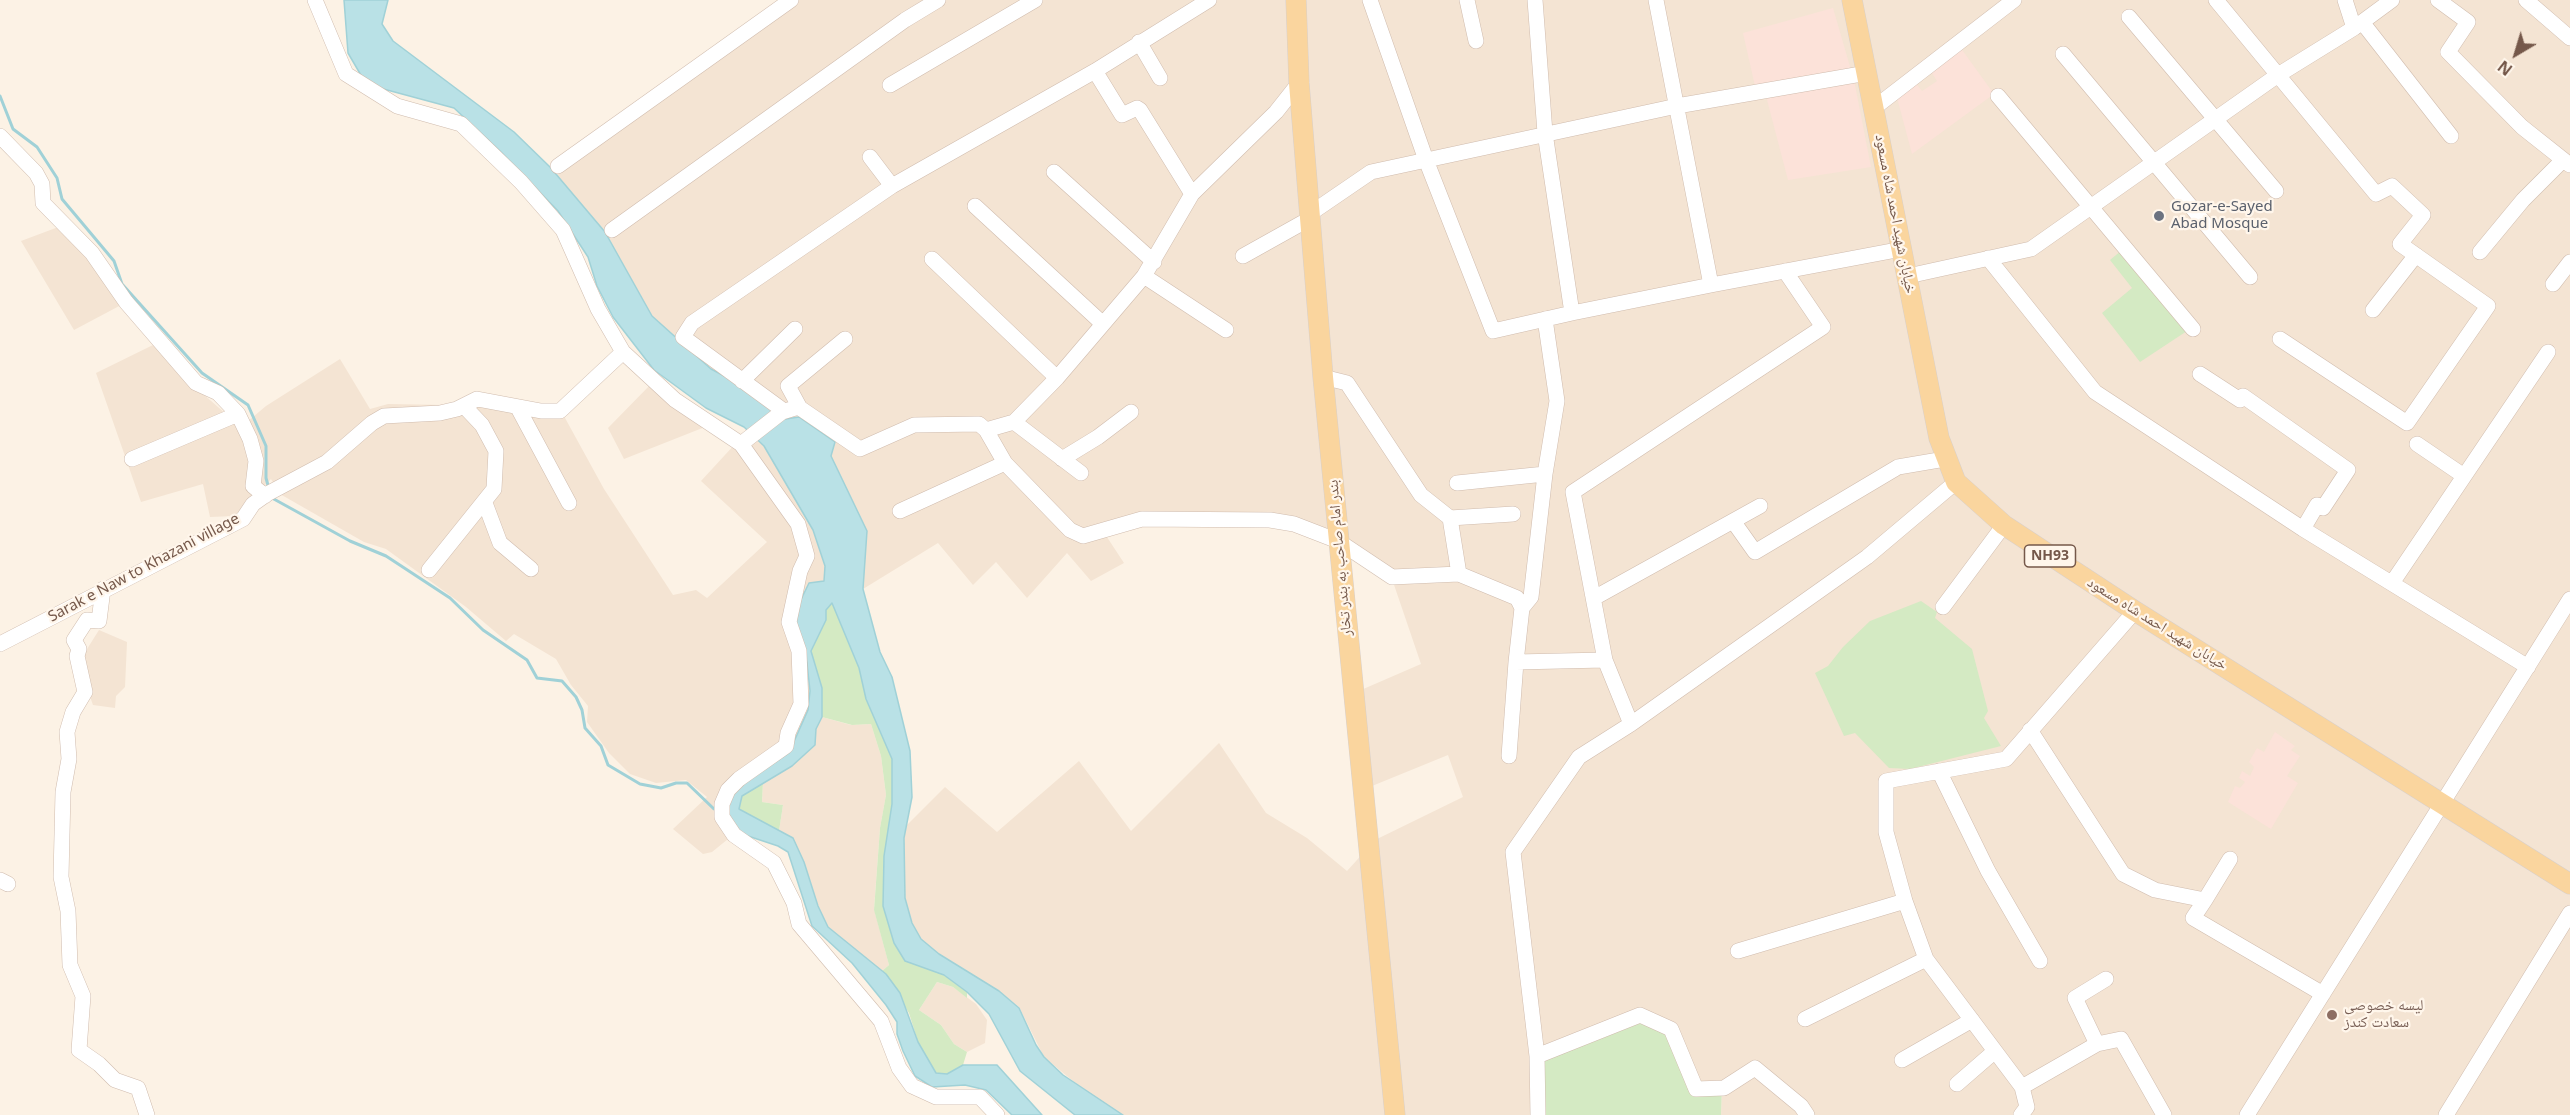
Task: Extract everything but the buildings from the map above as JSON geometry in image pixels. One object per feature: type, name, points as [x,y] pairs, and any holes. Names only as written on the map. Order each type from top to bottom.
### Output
[{"type":"main road","name":"بندر امام صاحب به بندر تخار","points":[[1296,0],[1299,83],[1323,378],[1395,1115]]},
{"type":"main road","name":"خیابان شهید احمد شاه مسعود","points":[[1852,0],[1945,459],[1956,482],[2004,525],[2135,611],[2443,802],[2570,884]]},
{"type":"street","points":[[315,0],[346,75],[397,106],[461,124],[521,182],[562,230],[598,309],[623,352],[675,400],[745,442],[798,524],[807,556],[800,571],[789,622],[799,651],[801,704],[788,733],[786,746],[739,779],[728,790],[722,811],[734,835],[774,864],[794,903],[799,924],[881,1021],[899,1068],[912,1086],[936,1097],[980,1097],[997,1115]]},
{"type":"street","points":[[558,166],[791,0]]},
{"type":"street","points":[[612,230],[905,20],[938,0]]},
{"type":"street","points":[[890,85],[1035,0]]},
{"type":"street","points":[[783,412],[683,337],[692,323],[892,186],[1095,71],[1209,0]]},
{"type":"street","points":[[1370,0],[1426,160],[1493,331],[1711,285],[1902,249]]},
{"type":"street","points":[[1467,0],[1476,41]]},
{"type":"street","points":[[1535,0],[1545,133],[1572,313]]},
{"type":"street","points":[[1656,0],[1711,285]]},
{"type":"street","points":[[1874,108],[2014,0]]},
{"type":"street","points":[[2216,0],[2376,194],[2392,186],[2423,215],[2400,244],[2488,306],[2407,423],[2280,339]]},
{"type":"street","points":[[2345,0],[2358,25],[2451,136]]},
{"type":"street","points":[[1908,276],[2031,249],[2278,75],[2358,25],[2392,0]]},
{"type":"street","points":[[2438,0],[2468,22],[2448,52],[2522,127],[2567,163],[2523,200],[2480,252]]},
{"type":"street","points":[[2526,0],[2570,38]]},
{"type":"street","points":[[2129,17],[2276,191]]},
{"type":"street","points":[[1139,42],[1160,78]]},
{"type":"street","points":[[2063,54],[2250,277]]},
{"type":"street","points":[[1095,71],[1122,115],[1137,108],[1140,110],[1192,194]]},
{"type":"street","points":[[1244,256],[1311,215],[1371,172],[1677,106],[1867,73]]},
{"type":"street","points":[[986,430],[1014,422],[1057,378],[1144,276],[1192,194],[1276,112],[1299,83]]},
{"type":"street","points":[[1998,96],[2193,329]]},
{"type":"street","points":[[0,136],[36,173],[42,184],[43,203],[92,253],[126,302],[196,383],[218,393],[237,414],[250,439],[256,461],[253,486],[269,494]]},
{"type":"street","points":[[870,157],[892,186]]},
{"type":"street","points":[[1054,172],[1154,262]]},
{"type":"street","points":[[975,206],[1103,324]]},
{"type":"street","points":[[2373,310],[2416,255]]},
{"type":"street","points":[[932,258],[1057,378]]},
{"type":"street","points":[[1988,258],[2095,392],[2303,529],[2528,667]]},
{"type":"street","points":[[2553,284],[2570,262]]},
{"type":"street","points":[[1631,724],[1605,660],[1573,492],[1823,327],[1785,271]]},
{"type":"street","points":[[1144,276],[1226,330]]},
{"type":"street","points":[[1509,756],[1522,608],[1530,597],[1545,474],[1557,401],[1545,319]]},
{"type":"street","points":[[742,381],[795,329]]},
{"type":"street","points":[[845,339],[788,386],[800,408],[860,449],[914,425],[979,424],[986,430],[1005,463],[1070,530],[1083,536],[1142,519],[1269,520],[1294,524],[1338,541],[1392,577],[1459,574],[1517,598],[1522,608]]},
{"type":"street","name":"Sarak e Naw to Khazani village","points":[[0,644],[243,519],[253,504],[327,462],[372,423],[384,416],[440,413],[464,406],[477,399],[518,408],[560,411],[623,352]]},
{"type":"street","points":[[2392,584],[2548,352]]},
{"type":"street","points":[[2200,374],[2240,400],[2243,396],[2348,470],[2323,508],[2317,505],[2303,529]]},
{"type":"street","points":[[1323,378],[1347,383],[1420,495],[1450,518],[1513,514]]},
{"type":"street","points":[[429,570],[494,489],[496,451],[482,425],[464,406]]},
{"type":"street","points":[[518,408],[569,503]]},
{"type":"street","points":[[745,442],[783,412],[800,408]]},
{"type":"street","points":[[1062,459],[1098,437],[1131,412]]},
{"type":"street","points":[[132,459],[237,414]]},
{"type":"street","points":[[1014,422],[1082,473]]},
{"type":"street","points":[[2417,444],[2464,476]]},
{"type":"street","points":[[1733,521],[1755,552],[1898,467],[1945,459]]},
{"type":"street","points":[[900,511],[1005,463]]},
{"type":"street","points":[[1457,483],[1545,474]]},
{"type":"street","points":[[1538,1115],[1537,1056],[1513,852],[1579,757],[1631,724],[1867,557],[1956,482]]},
{"type":"street","points":[[485,503],[500,543],[531,568]]},
{"type":"street","points":[[1593,598],[1760,506]]},
{"type":"street","points":[[1450,518],[1459,574]]},
{"type":"street","points":[[1943,607],[2004,525]]},
{"type":"street","points":[[103,589],[99,621],[87,620],[74,640],[79,649],[77,656],[85,692],[73,712],[68,732],[69,759],[63,792],[61,877],[68,911],[70,965],[82,996],[79,1050],[99,1064],[115,1080],[138,1088],[147,1115]]},
{"type":"street","points":[[2247,1115],[2570,599]]},
{"type":"street","points":[[2021,1115],[2027,1107],[2022,1087],[1926,959],[1905,901],[1886,832],[1885,784],[1888,780],[2006,759],[2135,611]]},
{"type":"street","points":[[1516,662],[1605,660]]},
{"type":"street","points":[[2030,730],[2123,874],[2155,890],[2205,900]]},
{"type":"street","points":[[1939,771],[1988,871],[2040,961]]},
{"type":"street","points":[[2230,859],[2193,918],[2323,994]]},
{"type":"street","points":[[1738,951],[1905,901]]},
{"type":"street","points":[[2446,1115],[2570,913]]},
{"type":"street","points":[[1805,1019],[1926,959]]},
{"type":"street","points":[[2097,1044],[2075,998],[2106,979]]},
{"type":"street","points":[[1537,1056],[1640,1015],[1671,1029],[1696,1089],[1724,1088],[1755,1068],[1801,1106],[1807,1115]]},
{"type":"street","points":[[1902,1060],[1972,1020]]},
{"type":"street","points":[[2022,1087],[2097,1044],[2121,1039],[2164,1115]]},
{"type":"street","points":[[1957,1084],[1995,1051]]},
{"type":"shaded area","points":[[782,0],[2570,0],[2570,1115],[1721,1115],[1722,1087],[1541,1115],[1123,1115],[1091,1096],[1044,1057],[1019,1007],[999,991],[939,954],[921,939],[912,923],[905,898],[904,838],[907,825],[945,787],[997,832],[1079,761],[1131,831],[1219,743],[1266,813],[1307,838],[1347,871],[1375,840],[1463,797],[1448,755],[1372,786],[1361,690],[1421,664],[1390,573],[1279,521],[1101,528],[1124,563],[1091,581],[1067,553],[1027,598],[996,562],[973,585],[938,543],[863,589],[867,531],[831,456],[786,419],[766,398],[711,369],[652,316],[605,232],[550,167]]},
{"type":"shaded area","points":[[1833,8],[1851,70],[1755,86],[1743,33]]},
{"type":"shaded area","points":[[1960,47],[1994,94],[1912,154],[1896,94],[1914,81],[1922,91],[1937,81],[1930,70]]},
{"type":"shaded area","points":[[1854,80],[1871,167],[1788,180],[1766,96]]},
{"type":"shaded area","points":[[61,226],[123,304],[74,330],[21,241]]},
{"type":"shaded area","points":[[155,344],[195,387],[241,427],[266,406],[340,359],[370,409],[388,404],[559,407],[604,489],[673,595],[696,590],[707,598],[767,542],[701,481],[736,443],[752,435],[764,446],[813,530],[825,566],[824,581],[804,650],[810,691],[808,710],[789,753],[774,763],[757,768],[733,835],[712,852],[703,854],[673,829],[707,797],[686,780],[656,783],[630,774],[609,753],[587,722],[588,706],[571,685],[556,659],[514,634],[506,641],[466,607],[386,549],[364,542],[280,494],[271,479],[234,516],[210,517],[203,484],[141,502],[96,373]]},
{"type":"shaded area","points":[[652,383],[710,425],[624,459],[608,428]]},
{"type":"shaded area","points":[[99,630],[127,642],[125,687],[116,696],[115,708],[93,705],[88,691],[82,657]]},
{"type":"shaded area","points":[[822,717],[851,725],[871,724],[881,756],[886,795],[880,828],[874,909],[889,965],[882,971],[828,927],[793,839],[779,831],[783,805],[762,802],[763,782],[792,766],[815,745],[816,729]]},
{"type":"shaded area","points":[[2275,732],[2295,746],[2291,750],[2300,756],[2287,776],[2298,783],[2271,829],[2228,802],[2235,786],[2240,788],[2245,782],[2239,778],[2242,771],[2250,776],[2254,767],[2249,762],[2257,748],[2264,752]]},
{"type":"shaded area","points":[[937,982],[953,987],[976,1004],[987,1020],[985,1043],[967,1052],[954,1044],[941,1025],[919,1010]]},
{"type":"green space","points":[[2122,250],[2187,331],[2140,362],[2102,313],[2132,288],[2110,260]]},
{"type":"green space","points":[[1921,601],[1937,612],[1935,618],[1972,649],[1988,711],[1984,718],[2001,746],[1910,769],[1889,768],[1855,733],[1844,736],[1815,673],[1828,666],[1843,647],[1870,621]]},
{"type":"green space","points":[[832,603],[859,668],[866,699],[892,759],[892,804],[883,905],[894,943],[905,961],[944,975],[967,992],[967,998],[953,987],[937,982],[919,1010],[941,1025],[954,1044],[967,1052],[963,1065],[947,1074],[936,1073],[918,1042],[909,1013],[882,971],[889,965],[874,910],[880,828],[886,795],[881,756],[871,724],[852,725],[822,717],[822,688],[811,651],[826,620],[826,610]]},
{"type":"green space","points":[[763,782],[762,802],[783,805],[779,831],[739,809],[742,796]]},
{"type":"green space","points":[[1639,1018],[1670,1032],[1691,1092],[1722,1087],[1721,1115],[1541,1115],[1540,1057]]},
{"type":"water","points":[[344,0],[388,0],[382,24],[393,41],[514,132],[550,167],[605,232],[652,316],[711,369],[766,398],[786,419],[799,417],[835,442],[831,456],[867,531],[863,589],[880,652],[892,677],[910,751],[912,797],[904,838],[905,898],[912,923],[921,939],[939,954],[999,991],[1019,1008],[1036,1045],[1044,1057],[1063,1075],[1123,1115],[1075,1115],[1020,1071],[989,1014],[967,992],[944,975],[905,961],[894,943],[883,906],[884,856],[892,804],[892,759],[866,699],[859,668],[832,603],[826,610],[826,620],[811,651],[822,688],[822,717],[816,729],[815,745],[792,766],[742,796],[739,809],[793,838],[828,927],[886,974],[900,993],[918,1042],[936,1073],[947,1074],[963,1065],[997,1065],[1042,1115],[1012,1115],[986,1090],[965,1085],[932,1087],[915,1076],[897,1034],[897,1022],[886,1005],[852,963],[812,926],[788,852],[778,846],[736,832],[728,821],[730,793],[789,753],[808,710],[810,691],[807,663],[794,614],[809,583],[824,581],[825,566],[813,530],[764,446],[744,427],[706,408],[654,370],[613,317],[597,286],[588,257],[558,211],[500,151],[454,108],[376,87],[362,77],[348,53]]},
{"type":"waterway","points":[[0,96],[13,129],[37,147],[57,178],[62,199],[114,261],[122,284],[202,373],[248,405],[266,446],[266,478],[269,489]]},
{"type":"waterway","points":[[272,498],[350,541],[386,556],[450,598],[483,630],[527,660],[537,678],[562,681],[576,697],[582,710],[585,728],[601,746],[608,765],[640,784],[661,788],[676,783],[687,783],[714,809],[718,809]]},
{"type":"place","name":"Gozar-e-Sayed Abad Mosque","points":[[2159,216]]},
{"type":"place","name":"لیسه خصوصی سعادت کندز","points":[[2332,1015]]}]
